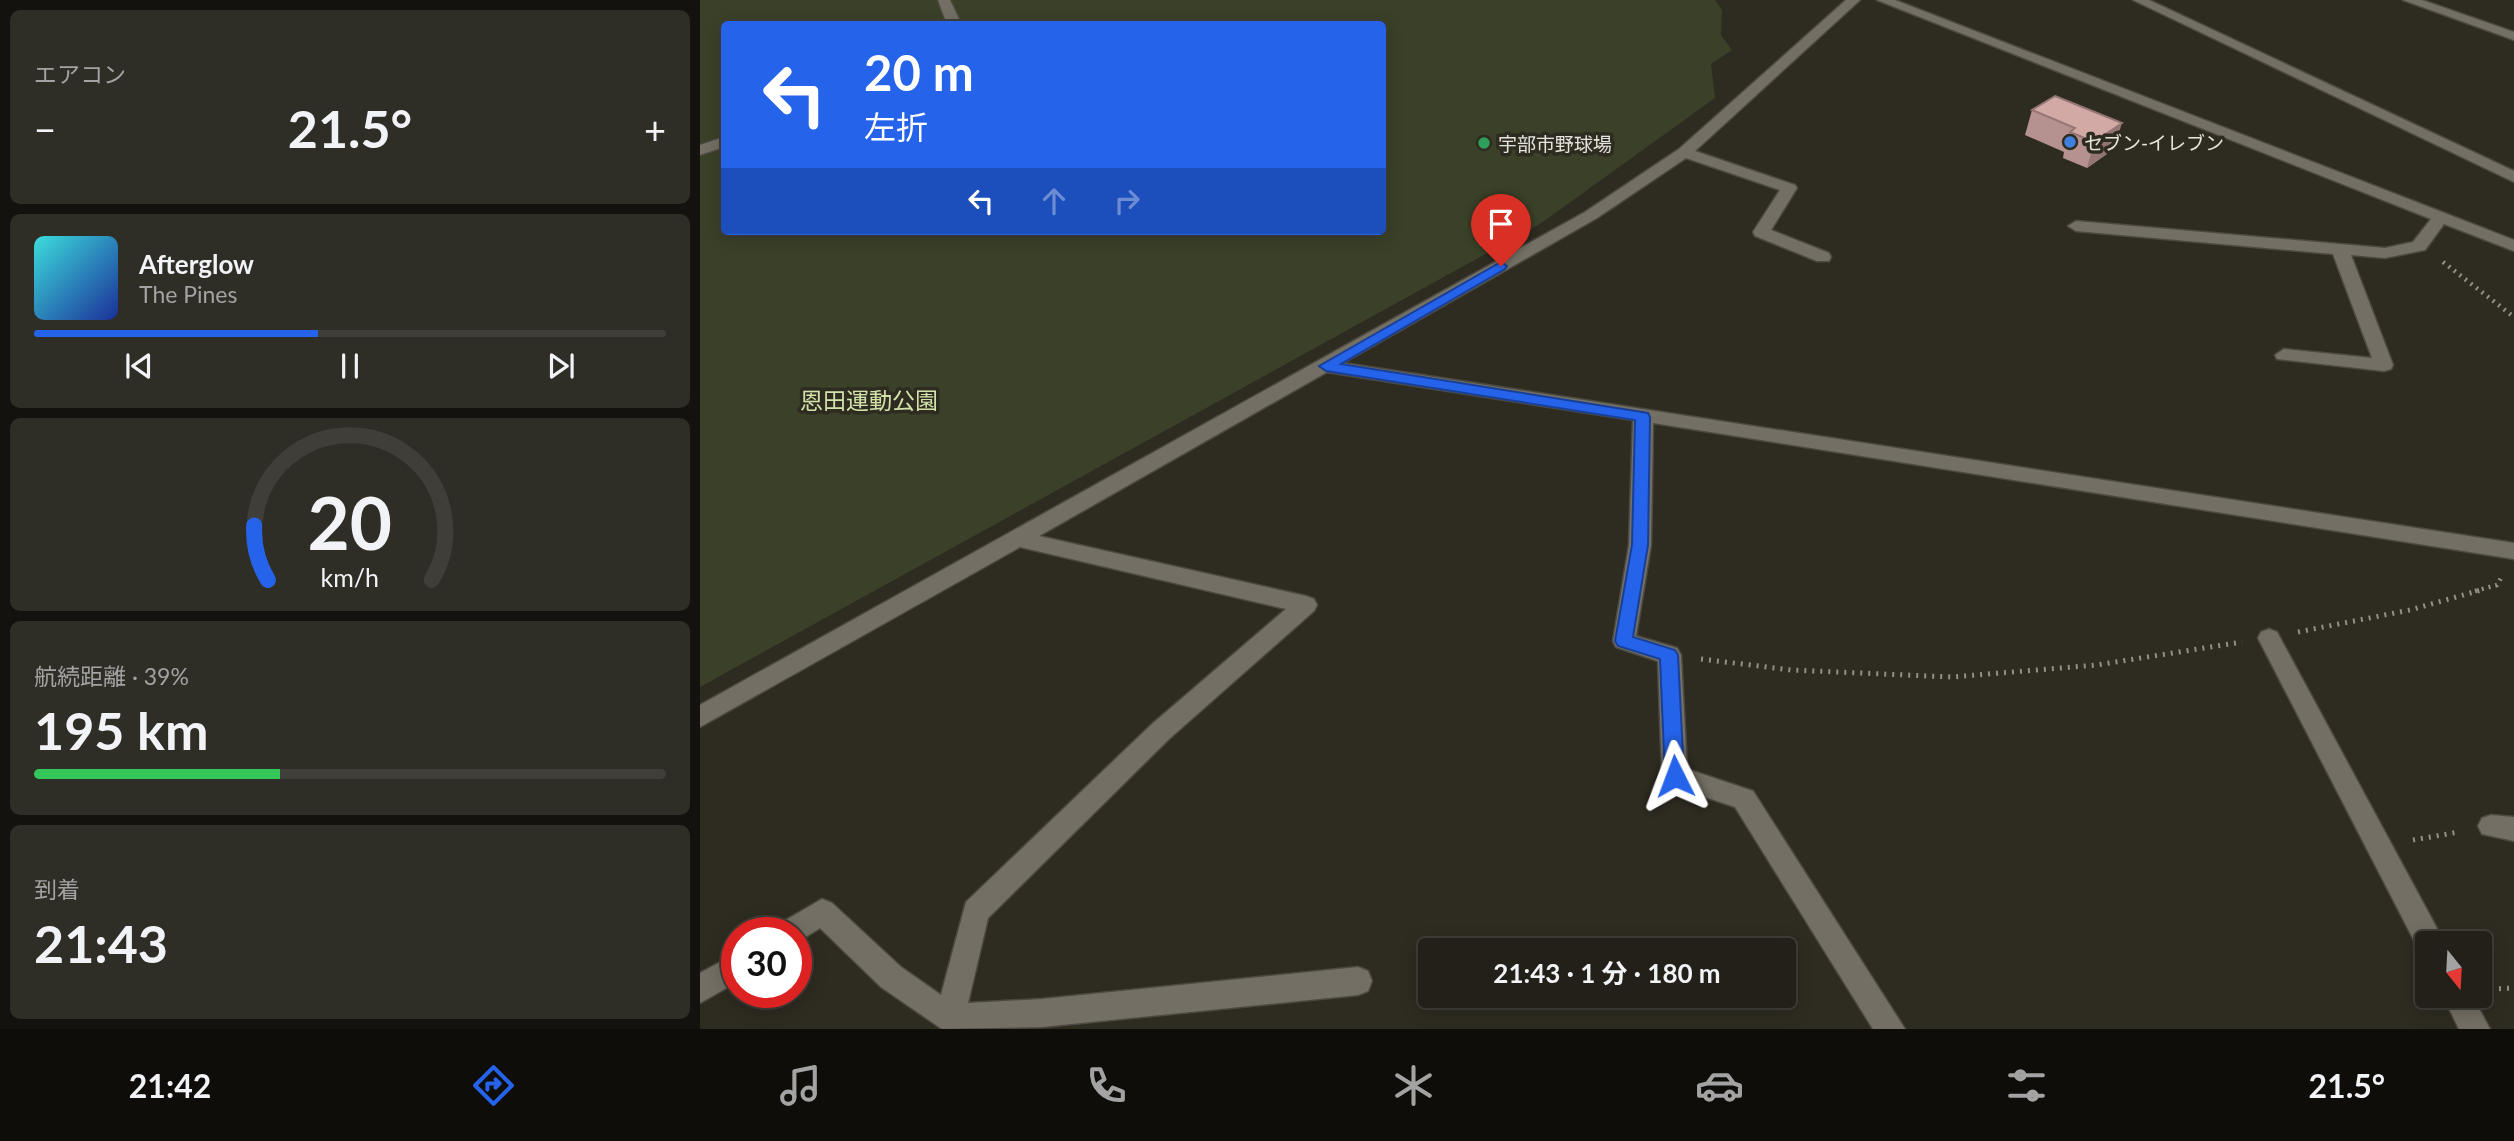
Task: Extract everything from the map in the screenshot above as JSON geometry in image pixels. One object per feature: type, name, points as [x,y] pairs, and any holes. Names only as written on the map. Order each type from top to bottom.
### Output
[{"type":"street","points":[[944,0],[952,21]]},
{"type":"street","points":[[700,717],[1019,540],[1591,215],[1684,152],[1755,92],[1854,0]]},
{"type":"street","points":[[1883,0],[2514,246]]},
{"type":"street","points":[[2139,0],[2514,177]]},
{"type":"street","points":[[2409,0],[2514,36]]},
{"type":"street","points":[[2465,2],[2473,22]]},
{"type":"street","points":[[700,150],[721,143]]},
{"type":"street","points":[[1684,152],[1789,188],[1761,232],[1823,257]]},
{"type":"street","points":[[2076,226],[2385,253],[2419,246],[2441,217]]},
{"type":"street","points":[[2284,355],[2384,365],[2340,248]]},
{"type":"street","points":[[1326,366],[2514,551]]},
{"type":"street","points":[[1643,417],[1640,545],[1624,641],[1669,655],[1675,776],[1744,799],[1890,1029]]},
{"type":"street","points":[[950,1018],[976,911],[1160,732],[1306,605],[1019,540]]},
{"type":"street","points":[[2269,638],[2424,931]]},
{"type":"street","points":[[812,918],[822,912],[891,977],[950,1018],[1041,1021],[1358,981]]},
{"type":"street","points":[[700,989],[721,976]]},
{"type":"street","points":[[2463,1008],[2474,1029]]},
{"type":"path","points":[[2419,246],[2459,273],[2514,317]]},
{"type":"path","points":[[1669,655],[1791,670],[1952,677],[2097,665],[2269,638],[2410,610],[2497,585],[2503,575]]},
{"type":"path","points":[[2380,846],[2503,828]]},
{"type":"path","points":[[2492,989],[2514,988]]},
{"type":"green space","name":"恩田運動公園","points":[[700,0],[1715,0],[1722,10],[1721,35],[1732,50],[1711,64],[1715,98],[1540,224],[700,687]]},
{"type":"building","points":[[2055,96],[2122,123],[2094,142],[2070,132],[2075,128],[2032,110]]},
{"type":"place","name":"セブン-イレブン","points":[[2070,142]]},
{"type":"place","name":"宇部市野球場","points":[[1484,143]]},
{"type":"route","points":[[1501,266],[1326,366],[1643,417],[1640,545],[1624,641],[1669,655],[1675,776]]}]
